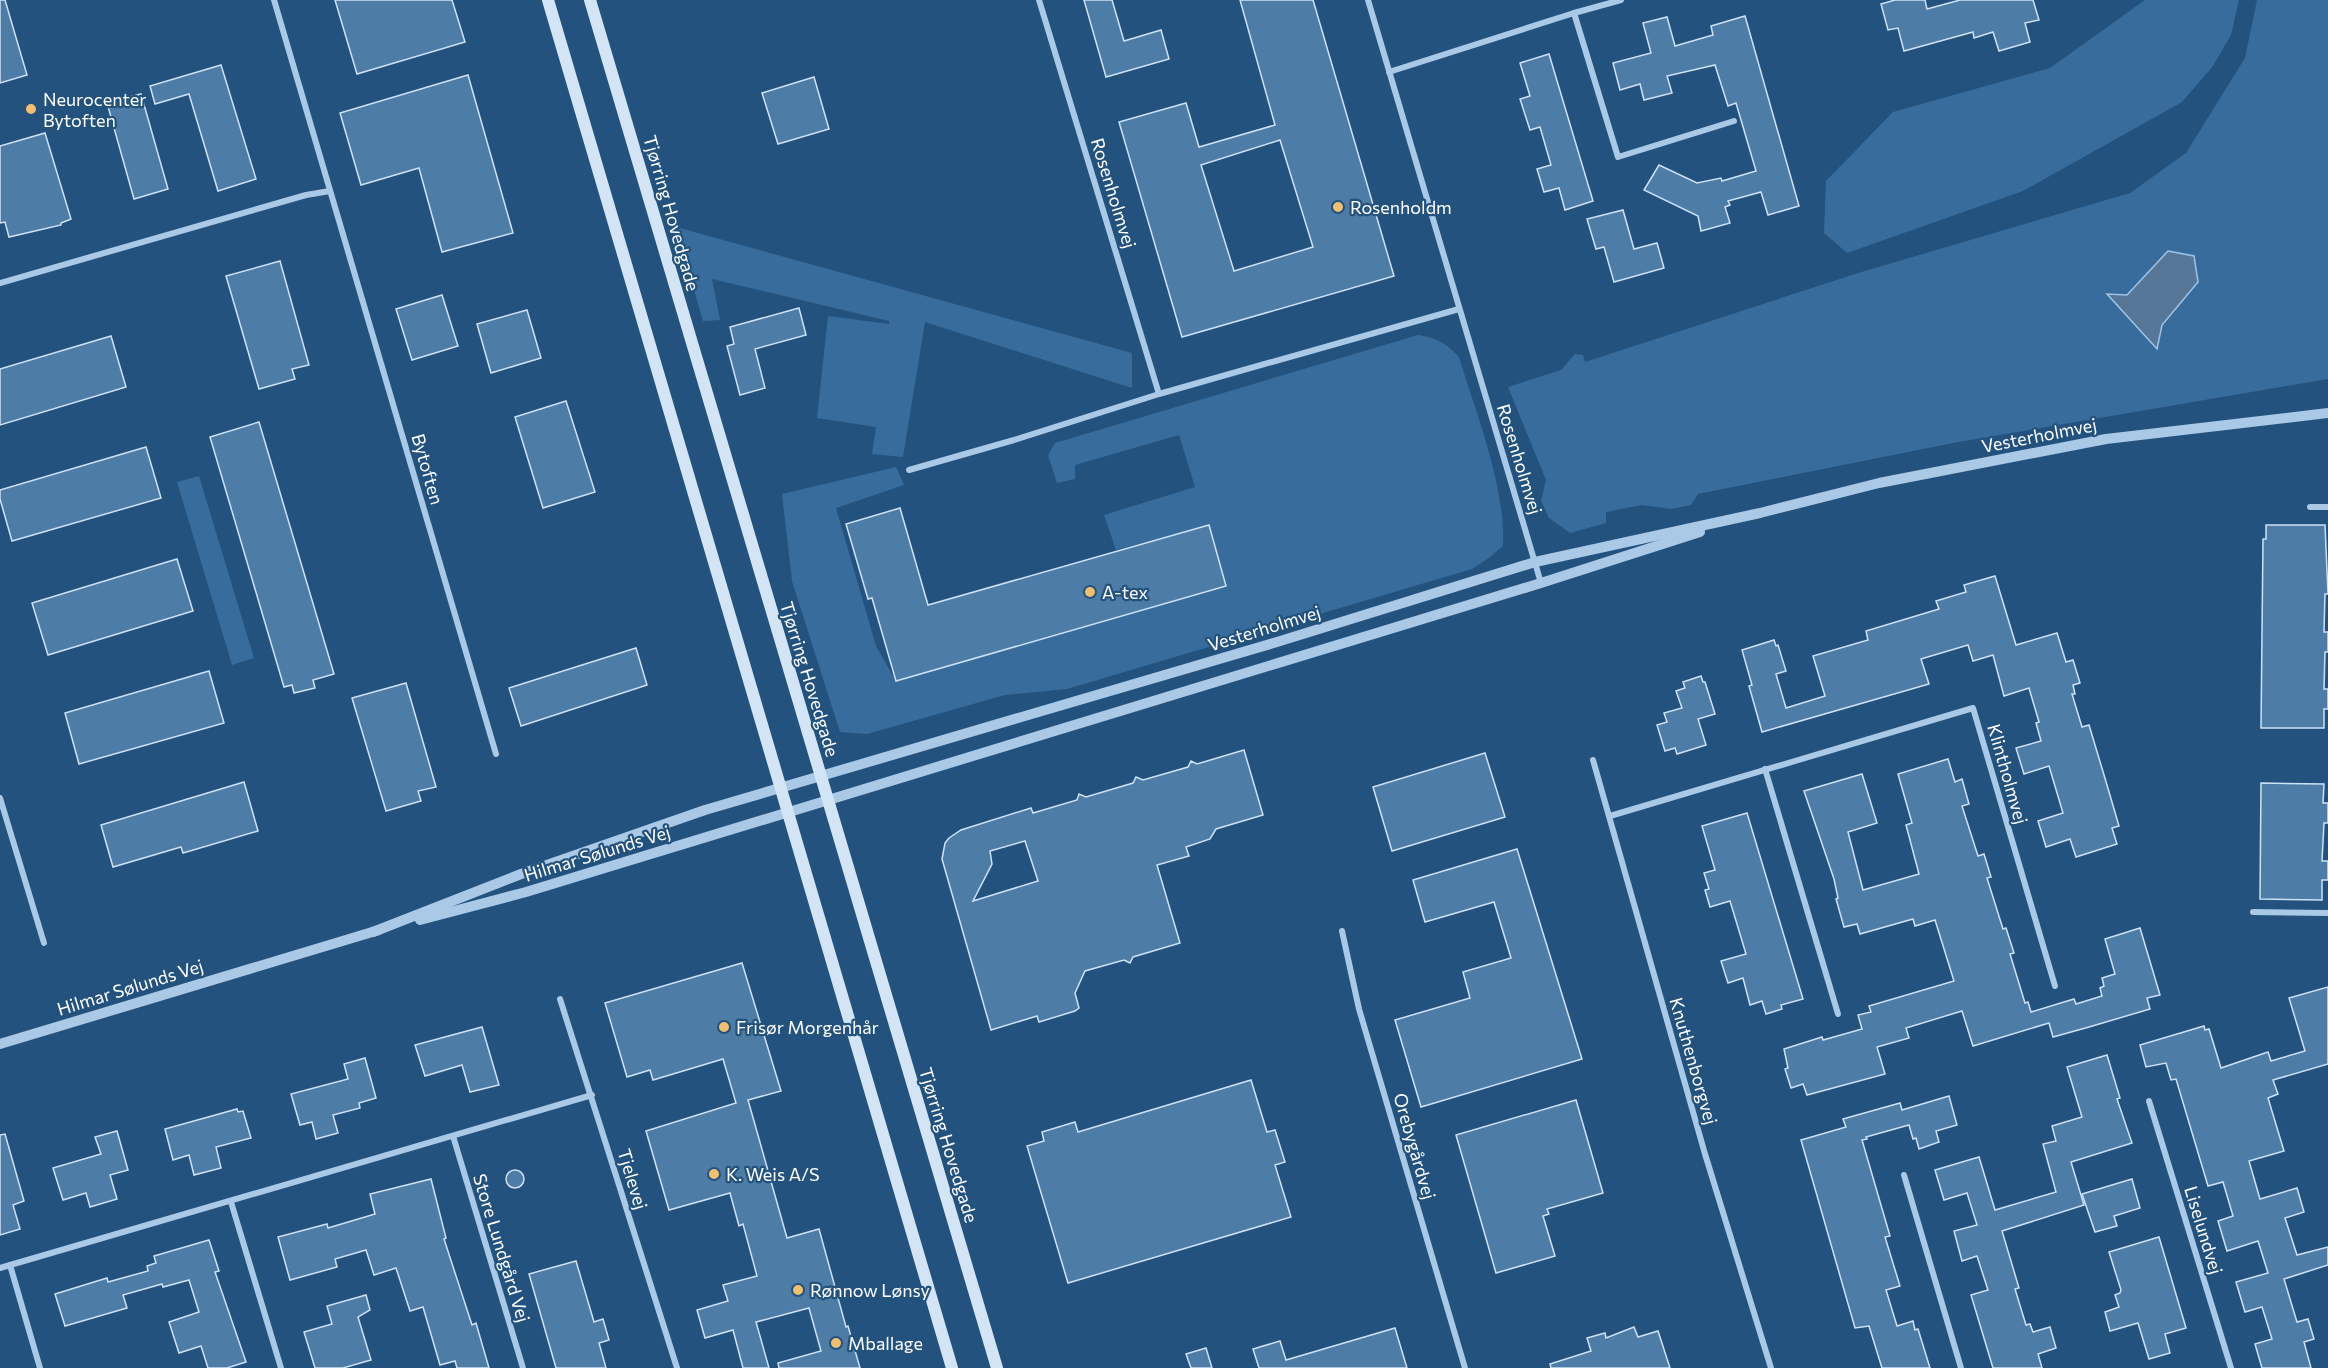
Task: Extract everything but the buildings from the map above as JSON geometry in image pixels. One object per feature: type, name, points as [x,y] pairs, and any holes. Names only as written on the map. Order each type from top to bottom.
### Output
[{"type":"main road","points":[[548,0],[952,1368]]},
{"type":"main road","name":"Tjørring Hovedgade","points":[[590,0],[998,1368]]},
{"type":"street","name":"Bytoften","points":[[274,0],[496,754]]},
{"type":"street","name":"Rosenholmvej","points":[[1039,0],[1159,394]]},
{"type":"street","name":"Rosenholmvej","points":[[1368,0],[1541,583]]},
{"type":"street","points":[[1389,72],[1621,0]]},
{"type":"street","points":[[1574,13],[1618,157],[1734,121]]},
{"type":"street","points":[[0,284],[306,195],[330,191]]},
{"type":"street","points":[[909,470],[1014,440],[1159,394],[1459,309]]},
{"type":"street","name":"Vesterholmvej","points":[[781,787],[1277,642],[1535,562],[1760,513],[1879,483],[2106,439],[2328,413]]},
{"type":"street","points":[[2310,507],[2328,507]]},
{"type":"street","name":"Vesterholmvej","points":[[827,800],[1541,583],[1760,513]]},
{"type":"street","name":"Klintholmvej","points":[[1610,816],[1973,708],[2055,986]]},
{"type":"street","name":"Knuthenborgvej","points":[[1593,760],[1705,1154],[1771,1368]]},
{"type":"street","points":[[1765,769],[1838,1014]]},
{"type":"street","name":"Hilmar Sølunds Vej","points":[[374,932],[532,870],[705,810],[781,787]]},
{"type":"street","points":[[0,798],[44,943]]},
{"type":"street","name":"Hilmar Sølunds Vej","points":[[0,1044],[374,932],[526,892],[827,800]]},
{"type":"street","points":[[0,828],[8,825]]},
{"type":"street","points":[[2253,912],[2328,913]]},
{"type":"street","name":"Orebygårdvej","points":[[1342,931],[1359,1009],[1465,1368]]},
{"type":"street","name":"Tjelevej","points":[[560,999],[677,1368]]},
{"type":"street","points":[[0,1268],[592,1095]]},
{"type":"street","name":"Liselundvej","points":[[2149,1101],[2231,1368]]},
{"type":"street","name":"Store Lundgård Vej","points":[[453,1136],[523,1368]]},
{"type":"street","points":[[1904,1175],[1961,1368]]},
{"type":"street","points":[[231,1202],[281,1368]]},
{"type":"street","points":[[10,1265],[40,1368]]},
{"type":"shaded area","points":[[2145,0],[2239,0],[2231,35],[2213,66],[2182,102],[2023,191],[1847,253],[1824,233],[1826,181],[1893,112],[2050,68]]},
{"type":"shaded area","points":[[2257,0],[2328,0],[2328,379],[1953,443],[1698,494],[1691,505],[1672,509],[1642,505],[1606,512],[1606,523],[1570,533],[1549,518],[1541,501],[1546,480],[1508,387],[1561,370],[1575,354],[1583,355],[1585,362],[1858,273],[2130,193],[2186,153],[2245,58]]},
{"type":"shaded area","points":[[676,227],[1132,353],[1132,388],[925,322],[903,457],[872,454],[876,427],[817,418],[828,316],[889,324],[889,321],[712,279],[720,320],[703,321]]},
{"type":"shaded area","points":[[2168,251],[2194,256],[2198,282],[2162,325],[2157,349],[2107,294],[2127,295]]},
{"type":"shaded area","points":[[1418,335],[1441,342],[1459,357],[1481,426],[1495,475],[1503,524],[1503,546],[1489,558],[1472,569],[1067,689],[1005,695],[867,734],[840,732],[792,581],[782,494],[896,467],[904,485],[836,508],[876,646],[896,681],[1226,586],[1209,525],[1116,550],[1104,515],[1195,487],[1179,435],[1075,465],[1075,479],[1057,483],[1048,455],[1055,443]]},
{"type":"shaded area","points":[[199,476],[254,658],[232,665],[177,482]]},
{"type":"place","name":"Neurocenter Bytoften","points":[[31,109]]},
{"type":"place","name":"Rosenholdm","points":[[1338,207]]},
{"type":"place","name":"A-tex","points":[[1090,592]]},
{"type":"place","name":"Frisør Morgenhår","points":[[724,1027]]},
{"type":"place","name":"K. Weis A/S","points":[[714,1174]]},
{"type":"place","name":"Rønnow Lønsy","points":[[798,1290]]},
{"type":"place","name":"Mballage","points":[[836,1343]]}]
